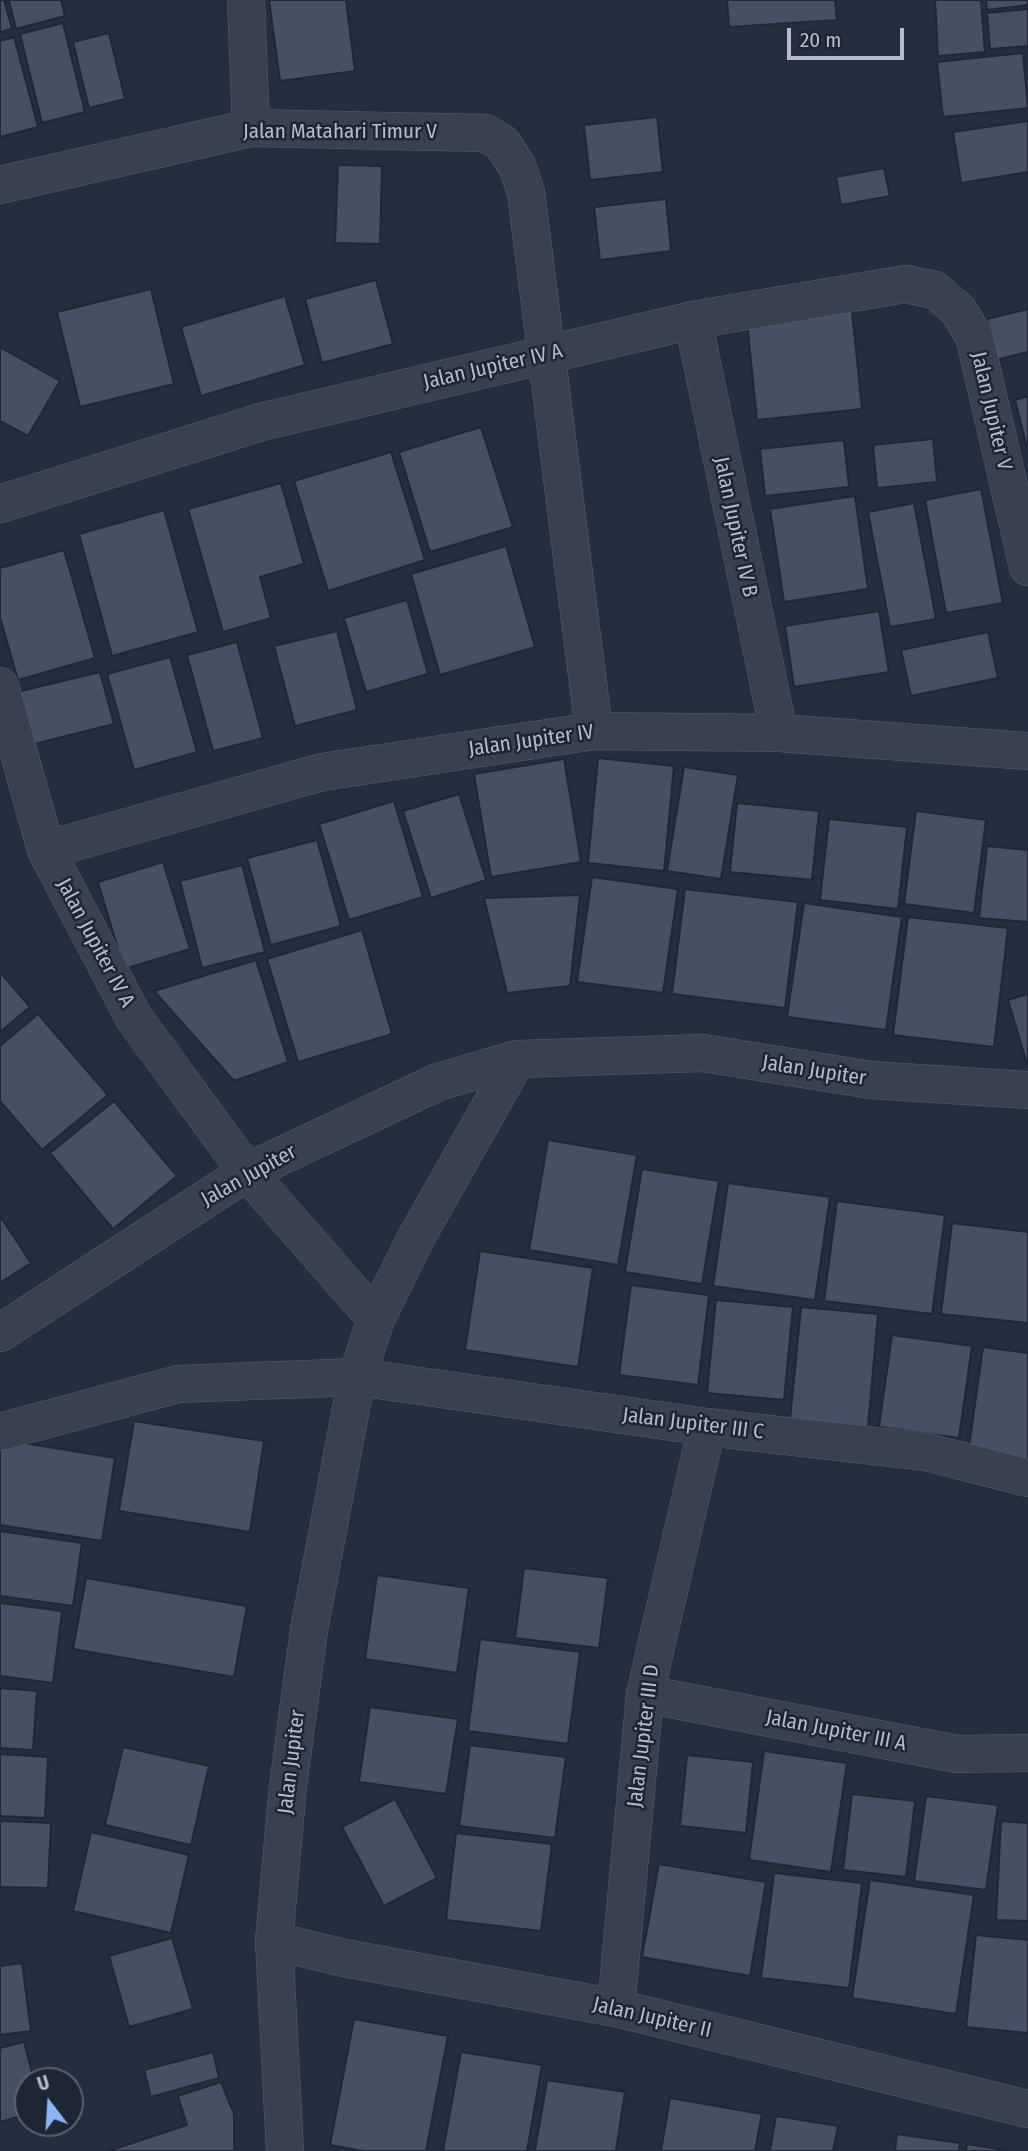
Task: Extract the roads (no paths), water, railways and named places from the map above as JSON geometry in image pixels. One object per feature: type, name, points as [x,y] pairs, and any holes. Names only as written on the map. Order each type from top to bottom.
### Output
[{"type":"street","points":[[246,0],[251,128]]},
{"type":"street","name":"Jalan Matahari Timur V","points":[[0,185],[251,128],[485,133],[502,143],[517,166],[526,192],[544,354],[594,731]]},
{"type":"street","name":"Jalan Jupiter IV A","points":[[0,504],[261,422],[692,320],[905,284],[935,290],[958,310],[974,336]]},
{"type":"street","name":"Jalan Jupiter IV B","points":[[692,320],[779,733]]},
{"type":"street","name":"Jalan Jupiter V","points":[[974,336],[1028,568]]},
{"type":"street","name":"Jalan Jupiter IV A","points":[[0,686],[46,850],[134,1018],[247,1172],[376,1319]]},
{"type":"street","name":"Jalan Jupiter IV","points":[[46,850],[322,772],[594,731],[779,733],[1028,751]]},
{"type":"street","name":"Jalan Jupiter","points":[[0,1332],[247,1172],[438,1082],[517,1059],[703,1053],[871,1080],[1028,1090]]},
{"type":"street","name":"Jalan Jupiter","points":[[285,2151],[274,1941],[288,1786],[309,1630],[357,1377],[376,1319],[416,1238],[517,1059]]},
{"type":"street","points":[[0,1432],[178,1384],[357,1377]]},
{"type":"street","name":"Jalan Jupiter III C","points":[[357,1377],[707,1427],[927,1452],[1028,1478]]},
{"type":"street","name":"Jalan Jupiter III D","points":[[616,2008],[645,1693],[707,1427]]},
{"type":"street","name":"Jalan Jupiter III A","points":[[645,1693],[957,1754],[1028,1753]]},
{"type":"street","name":"Jalan Jupiter II","points":[[274,1941],[344,1958],[616,2008],[1028,2109]]}]
